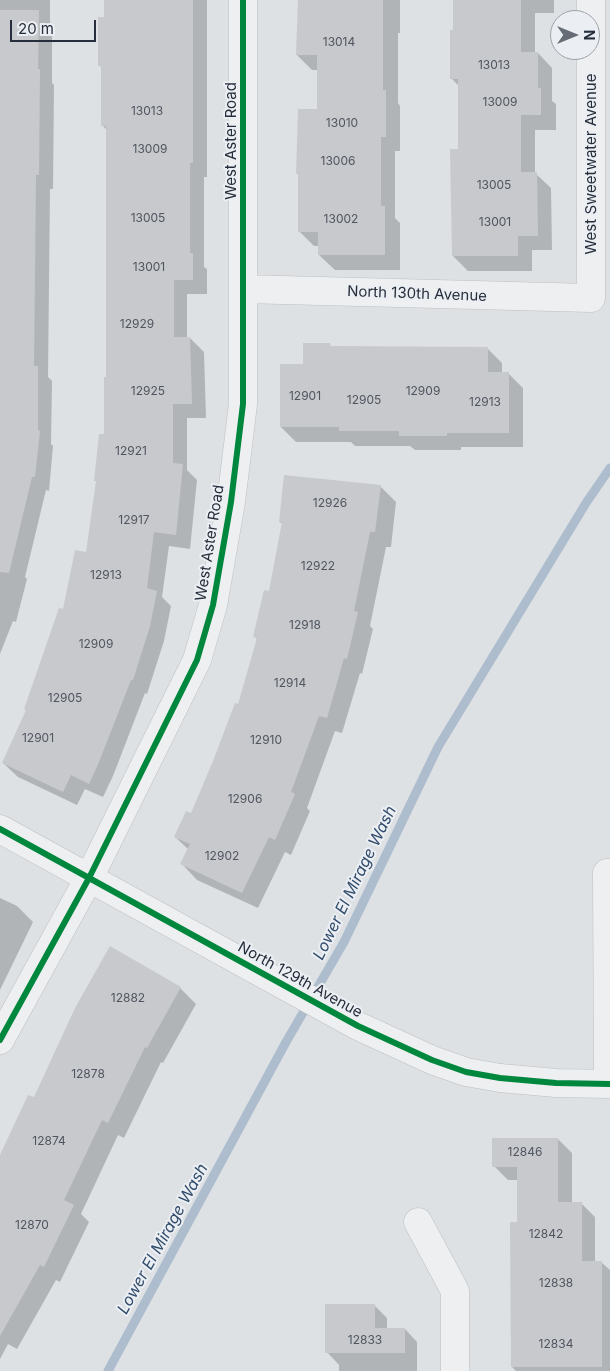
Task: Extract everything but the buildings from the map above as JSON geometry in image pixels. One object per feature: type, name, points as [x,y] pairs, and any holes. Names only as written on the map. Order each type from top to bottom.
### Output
[{"type":"street","name":"West Aster Road","points":[[0,1040],[89,878],[197,660],[214,605],[231,502],[244,404],[243,0]]},
{"type":"street","name":"West Sweetwater Avenue","points":[[591,0],[591,298]]},
{"type":"street","name":"North 130th Avenue","points":[[244,289],[591,298]]},
{"type":"street","name":"North 129th Avenue","points":[[0,829],[358,1026],[432,1060],[466,1072],[500,1078],[556,1083],[609,1084]]},
{"type":"street","points":[[608,874],[609,1084]]},
{"type":"street","points":[[418,1222],[455,1290],[455,1371]]},
{"type":"waterway","name":"Lower El Mirage Wash","points":[[108,1371],[286,1042],[344,942],[438,747],[586,503],[610,468]]},
{"type":"cycle path","points":[[0,1040],[89,878],[197,660],[213,605],[231,502],[243,404],[243,0]]},
{"type":"cycle path","points":[[0,829],[358,1026],[432,1060],[466,1072],[500,1078],[556,1083],[610,1084]]}]
